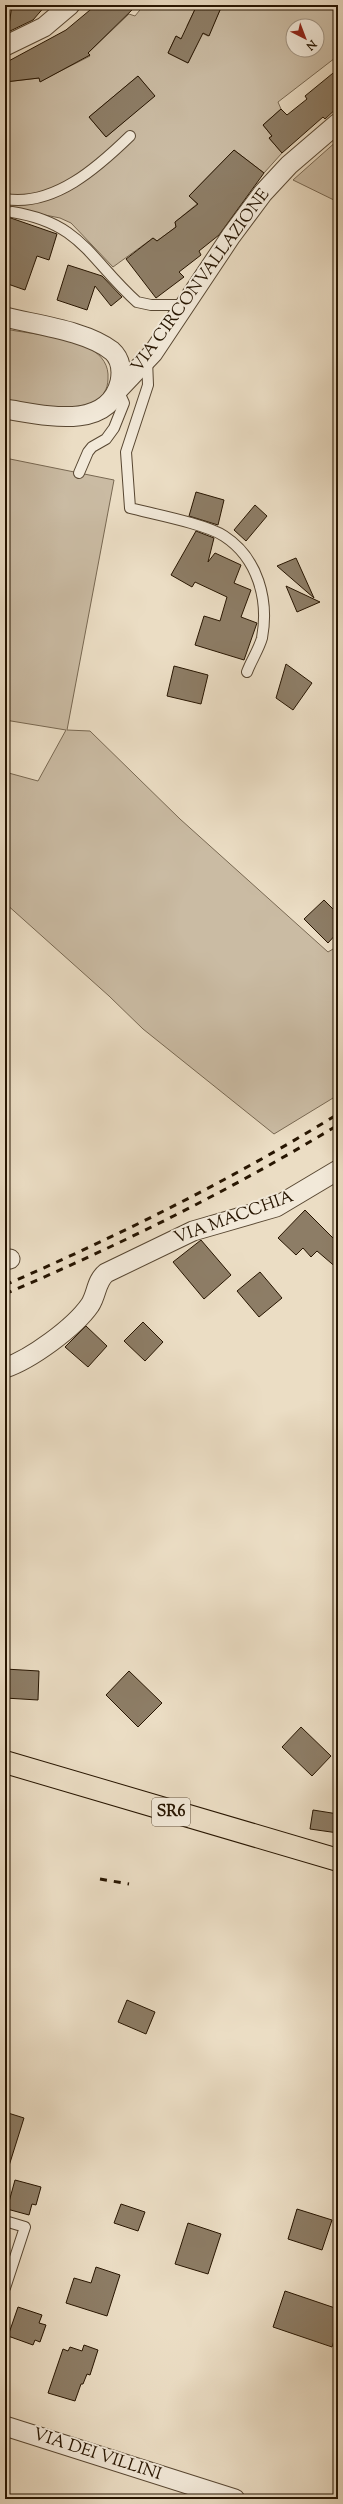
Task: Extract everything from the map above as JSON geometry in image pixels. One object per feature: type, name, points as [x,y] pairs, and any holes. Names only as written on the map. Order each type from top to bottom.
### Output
[{"type":"main road","name":"SR6","points":[[5,1762],[338,1860]]},
{"type":"street","points":[[5,46],[44,27],[70,5]]},
{"type":"street","name":"VIA CIRCONVALLAZIONE","points":[[5,409],[79,417],[98,409],[148,360],[184,305],[263,193],[289,165],[338,124]]},
{"type":"street","points":[[5,317],[80,336],[103,346],[118,359],[121,373],[118,390]]},
{"type":"street","name":"VIA MACCHIA","points":[[5,1368],[47,1344],[73,1322],[89,1306],[101,1277],[106,1272],[193,1231],[276,1207],[338,1170]]},
{"type":"street","name":"VIA DEI VILLINI","points":[[5,2426],[235,2499]]},
{"type":"lane","points":[[5,199],[20,202],[73,183],[102,163],[130,136]]},
{"type":"lane","points":[[12,212],[36,216],[60,226],[73,235],[137,302],[151,305],[184,305]]},
{"type":"lane","points":[[148,360],[148,385],[126,452],[130,508],[223,536],[247,557],[258,575],[264,612],[262,639],[247,672]]},
{"type":"lane","points":[[79,473],[88,452],[92,447],[106,438],[120,416],[124,403],[118,390]]},
{"type":"lane","points":[[5,2221],[24,2227],[5,2288]]},
{"type":"shaded area","points":[[144,5],[197,5],[187,26],[208,36],[220,10],[209,5],[338,5],[338,62],[335,58],[278,102],[281,109],[263,125],[272,136],[269,138],[282,153],[264,173],[234,150],[189,196],[197,204],[175,222],[176,227],[157,241],[153,238],[113,267],[71,223],[60,218],[5,207],[5,82],[39,78],[41,81],[90,56],[88,53],[129,14],[135,16]],"holes":[[[176,36],[196,46],[188,63],[168,53]],[[138,76],[154,96],[106,137],[89,117]]]},
{"type":"shaded area","points":[[338,140],[338,202],[293,180]]},
{"type":"shaded area","points":[[5,329],[61,338],[91,349],[104,361],[106,365],[108,379],[104,392],[95,401],[82,406],[49,406],[5,400]]},
{"type":"shaded area","points":[[5,458],[114,480],[67,730],[90,731],[180,819],[328,952],[338,946],[338,1095],[274,1134],[143,1029],[109,996],[5,903],[5,772],[38,781],[66,730],[5,720]]},
{"type":"building","points":[[12,5],[46,5],[33,20],[8,32]]},
{"type":"building","points":[[96,5],[137,5],[88,53],[90,55],[40,82],[39,78],[5,82],[5,63],[66,30]]},
{"type":"building","points":[[197,5],[209,5],[220,10],[209,36],[203,33],[188,63],[168,53],[176,36],[181,39]]},
{"type":"building","points":[[338,69],[338,107],[325,119],[323,117],[282,153],[269,138],[272,136],[263,125],[281,109],[287,115],[307,99],[305,96]]},
{"type":"building","points":[[138,76],[155,96],[106,137],[89,117]]},
{"type":"building","points":[[234,150],[264,173],[219,235],[199,251],[201,255],[179,272],[184,277],[156,298],[126,259],[153,238],[157,241],[176,227],[175,222],[198,204],[189,196]]},
{"type":"building","points":[[5,216],[57,234],[49,260],[37,256],[25,290],[5,283]]},
{"type":"building","points":[[68,265],[102,276],[122,297],[111,306],[95,286],[87,310],[57,300]]},
{"type":"building","points":[[196,492],[224,500],[218,525],[189,516]]},
{"type":"building","points":[[255,505],[267,516],[246,541],[234,530]]},
{"type":"building","points":[[196,531],[214,538],[208,562],[215,553],[241,565],[234,583],[251,590],[241,617],[257,623],[244,660],[195,645],[204,616],[220,621],[227,597],[195,582],[192,587],[171,575]]},
{"type":"building","points":[[296,558],[314,598],[277,566]]},
{"type":"building","points":[[286,586],[320,602],[297,612]]},
{"type":"building","points":[[286,664],[312,683],[293,710],[276,698]]},
{"type":"building","points":[[174,666],[208,675],[201,704],[167,696]]},
{"type":"building","points":[[324,900],[338,914],[338,932],[328,943],[304,919]]},
{"type":"building","points":[[305,1210],[338,1243],[338,1269],[317,1251],[311,1257],[303,1248],[296,1255],[278,1238]]},
{"type":"building","points":[[201,1240],[231,1275],[204,1299],[173,1262]]},
{"type":"building","points":[[260,1272],[282,1298],[259,1317],[237,1291]]},
{"type":"building","points":[[143,1322],[163,1342],[145,1361],[124,1341]]},
{"type":"building","points":[[86,1326],[107,1346],[88,1367],[65,1347]]},
{"type":"building","points":[[5,1669],[39,1671],[38,1700],[5,1698]]},
{"type":"building","points":[[129,1671],[162,1703],[138,1727],[106,1695]]},
{"type":"building","points":[[301,1727],[331,1756],[312,1776],[282,1747]]},
{"type":"building","points":[[313,1810],[338,1814],[338,1833],[310,1829]]},
{"type":"building","points":[[127,2000],[155,2012],[146,2034],[118,2022]]},
{"type":"building","points":[[5,2112],[24,2118],[8,2169],[5,2169]]},
{"type":"building","points":[[15,2180],[41,2187],[36,2205],[32,2204],[29,2215],[7,2209]]},
{"type":"building","points":[[121,2204],[145,2212],[138,2231],[114,2223]]},
{"type":"building","points":[[297,2209],[332,2220],[322,2250],[288,2239]]},
{"type":"building","points":[[188,2223],[221,2234],[208,2274],[175,2264]]},
{"type":"building","points":[[96,2267],[120,2275],[107,2316],[66,2303],[74,2278],[91,2283]]},
{"type":"building","points":[[285,2291],[338,2309],[338,2328],[332,2347],[273,2327]]},
{"type":"building","points":[[18,2307],[42,2315],[39,2323],[46,2325],[40,2342],[35,2340],[33,2345],[8,2336]]},
{"type":"building","points":[[84,2345],[98,2350],[90,2375],[87,2374],[83,2384],[81,2384],[75,2401],[48,2393],[63,2349],[68,2351],[70,2347],[82,2351]]},
{"type":"railway","points":[[5,1285],[174,1206],[257,1162],[338,1114]]},
{"type":"railway","points":[[5,1294],[174,1216],[257,1172],[338,1125]]},
{"type":"railway","points":[[100,1879],[129,1884]]}]
